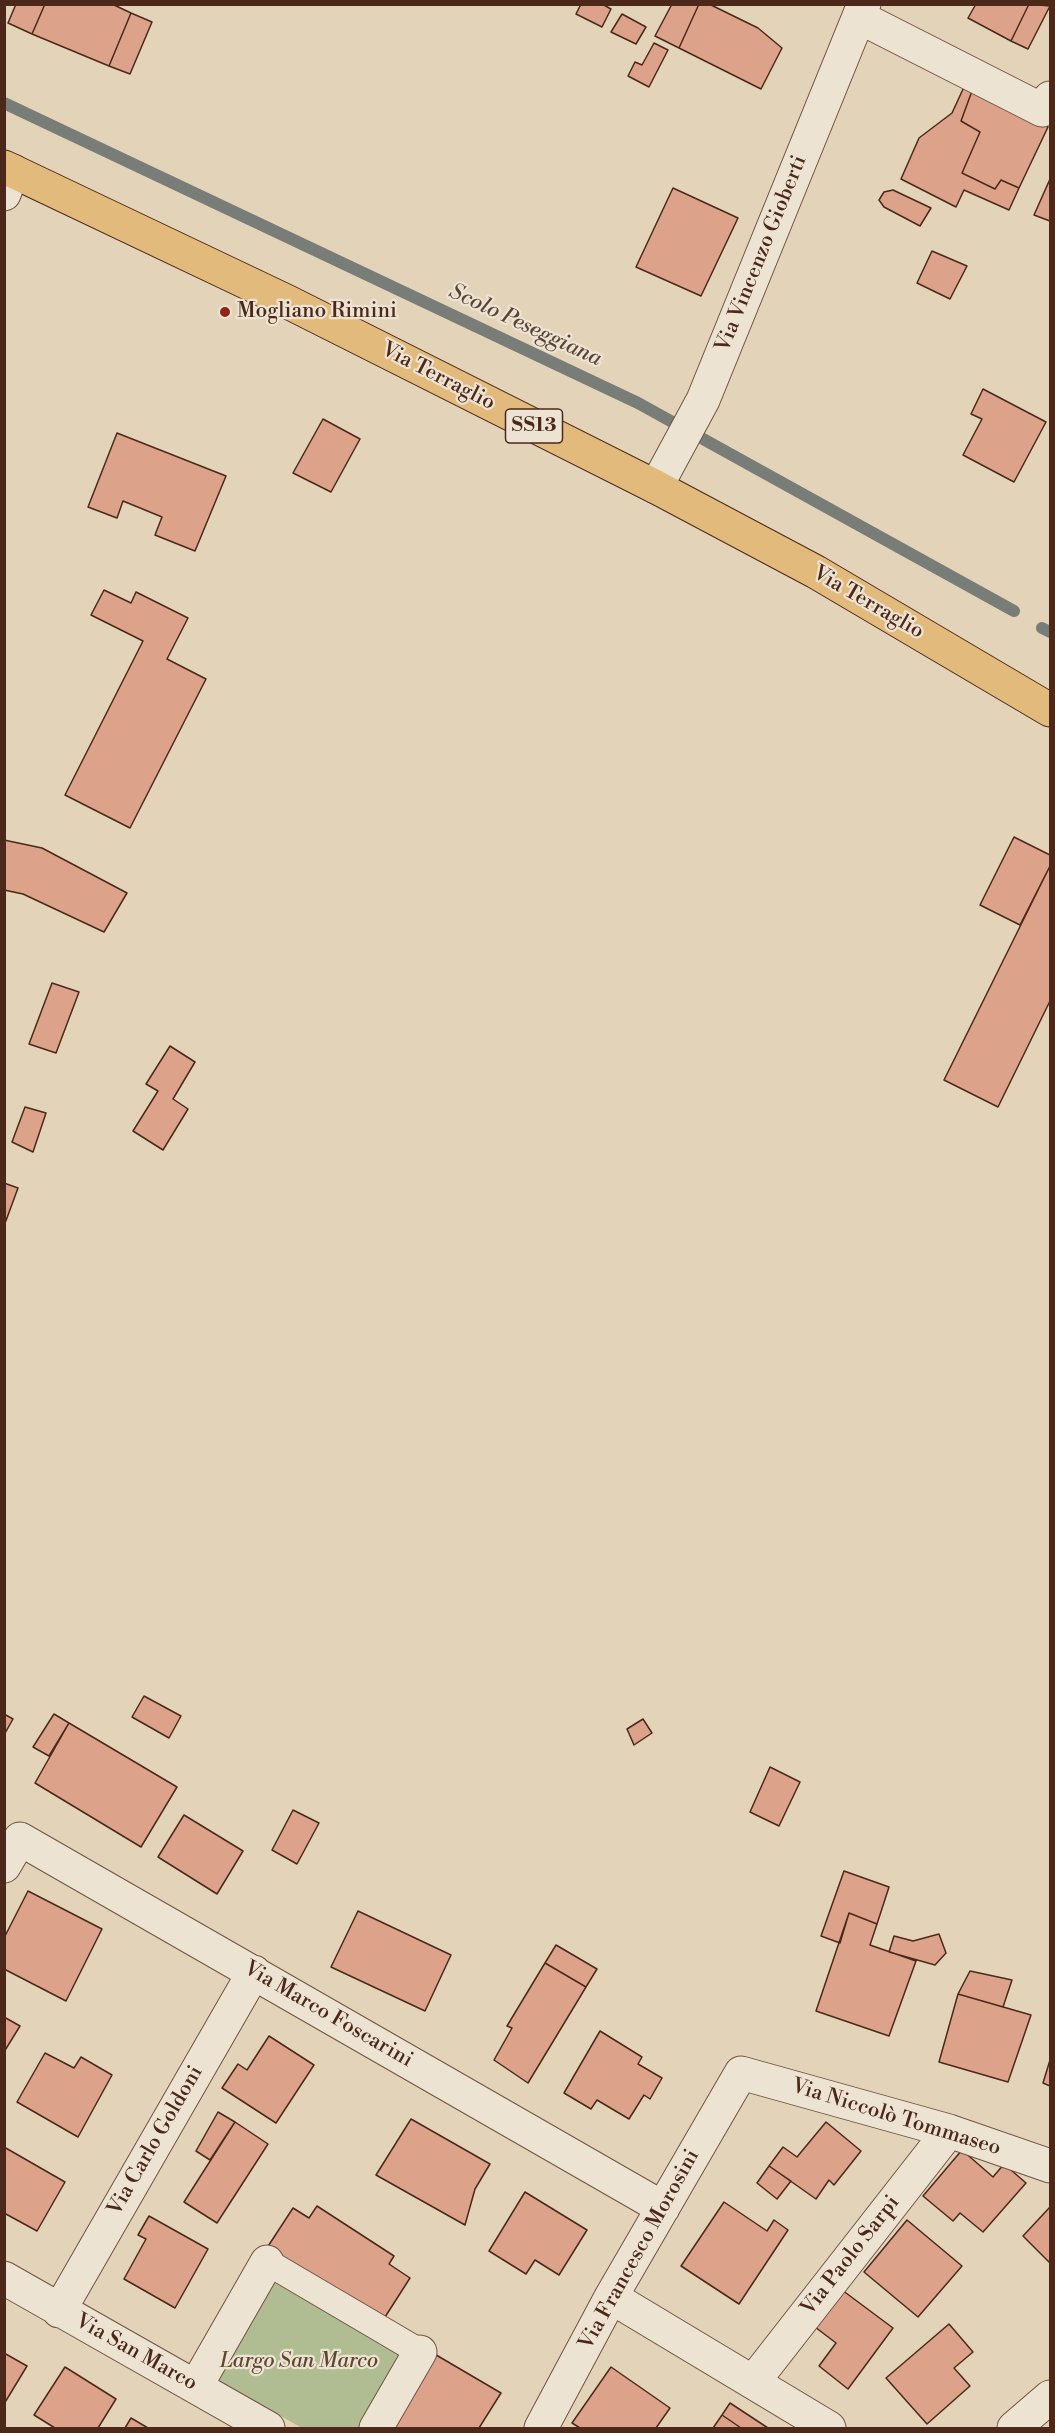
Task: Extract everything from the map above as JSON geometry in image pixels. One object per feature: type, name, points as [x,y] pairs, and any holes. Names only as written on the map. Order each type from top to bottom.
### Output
[{"type":"main road","name":"Via Terraglio","points":[[8,177],[288,302],[656,487],[816,572],[1050,710]]},
{"type":"street","name":"Via Vincenzo Gioberti","points":[[656,487],[703,400],[861,10],[1042,110],[1050,98]]},
{"type":"street","name":"Via Marco Foscarini","points":[[4,1866],[20,1839],[663,2208]]},
{"type":"street","name":"Via Carlo Goldoni","points":[[59,2311],[254,1972]]},
{"type":"street","name":"Via Francesco Morosini","points":[[541,2428],[611,2297],[741,2073]]},
{"type":"street","name":"Via Niccolò Tommaseo","points":[[741,2073],[949,2131],[1050,2166]]},
{"type":"street","name":"Via Paolo Sarpi","points":[[753,2382],[949,2131]]},
{"type":"street","points":[[196,2386],[267,2262],[420,2352],[376,2428]]},
{"type":"street","name":"Via San Marco","points":[[4,2278],[196,2386],[264,2428]]},
{"type":"street","points":[[611,2297],[829,2428]]},
{"type":"street","points":[[1014,2428],[1050,2397]]},
{"type":"green space","name":"Largo San Marco","points":[[274,2282],[403,2357],[361,2428],[302,2428],[217,2380]]},
{"type":"building","points":[[16,4],[45,4],[32,34],[8,23]]},
{"type":"building","points":[[45,4],[112,4],[131,13],[109,66],[32,34]]},
{"type":"building","points":[[581,4],[602,4],[611,9],[602,27],[576,14]]},
{"type":"building","points":[[672,4],[699,4],[679,48],[655,36]]},
{"type":"building","points":[[699,4],[709,4],[758,28],[782,48],[761,89],[679,48]]},
{"type":"building","points":[[976,4],[1029,4],[1011,41],[968,18]]},
{"type":"building","points":[[1029,4],[1050,6],[1028,49],[1011,41]]},
{"type":"building","points":[[131,13],[152,22],[130,74],[109,66]]},
{"type":"building","points":[[622,14],[646,27],[636,44],[611,32]]},
{"type":"building","points":[[654,43],[668,50],[649,87],[628,76],[635,62],[642,65]]},
{"type":"building","points":[[964,87],[972,91],[961,121],[980,132],[962,173],[995,189],[1001,180],[1019,188],[1009,210],[964,190],[956,207],[901,179],[919,138],[952,113]]},
{"type":"building","points":[[972,91],[1048,127],[1019,188],[1001,180],[995,189],[962,173],[980,132],[961,121]]},
{"type":"building","points":[[1050,179],[1050,221],[1034,215]]},
{"type":"building","points":[[673,188],[738,218],[701,296],[636,267]]},
{"type":"building","points":[[893,190],[931,208],[920,226],[884,207],[879,200],[884,192]]},
{"type":"building","points":[[932,251],[967,266],[950,299],[917,283]]},
{"type":"building","points":[[983,389],[1046,422],[1014,482],[963,455],[982,419],[971,414]]},
{"type":"building","points":[[323,419],[360,439],[331,492],[293,473]]},
{"type":"building","points":[[117,433],[226,476],[195,551],[155,535],[162,517],[123,501],[117,518],[88,507]]},
{"type":"building","points":[[104,590],[131,603],[136,592],[188,618],[167,659],[206,679],[130,828],[65,795],[143,641],[91,615]]},
{"type":"building","points":[[1014,837],[1050,855],[1050,866],[1020,925],[980,905]]},
{"type":"building","points":[[4,840],[42,848],[127,893],[104,932],[23,894],[4,890]]},
{"type":"building","points":[[1050,866],[1050,1001],[998,1107],[944,1080]]},
{"type":"building","points":[[52,983],[79,992],[56,1053],[29,1044]]},
{"type":"building","points":[[170,1046],[195,1062],[173,1099],[188,1109],[163,1150],[133,1131],[158,1091],[146,1084]]},
{"type":"building","points":[[25,1107],[46,1113],[33,1152],[12,1142]]},
{"type":"building","points":[[4,1183],[18,1188],[4,1226]]},
{"type":"building","points":[[144,1696],[181,1716],[169,1738],[132,1717]]},
{"type":"building","points":[[4,1714],[13,1719],[4,1735]]},
{"type":"building","points":[[54,1714],[69,1723],[49,1756],[33,1747]]},
{"type":"building","points":[[643,1719],[652,1733],[634,1745],[627,1729]]},
{"type":"building","points":[[69,1723],[177,1787],[141,1847],[35,1783]]},
{"type":"building","points":[[770,1767],[800,1782],[779,1826],[750,1812]]},
{"type":"building","points":[[293,1810],[319,1823],[297,1864],[272,1850]]},
{"type":"building","points":[[184,1815],[243,1851],[217,1894],[158,1857]]},
{"type":"building","points":[[844,1871],[889,1887],[877,1924],[849,1913],[840,1943],[821,1936]]},
{"type":"building","points":[[28,1891],[102,1929],[66,2001],[4,1969],[4,1938]]},
{"type":"building","points":[[358,1911],[451,1955],[425,2011],[331,1967]]},
{"type":"building","points":[[849,1913],[877,1924],[870,1945],[916,1961],[889,2036],[816,2011]]},
{"type":"building","points":[[939,1934],[946,1953],[935,1965],[889,1952],[894,1936],[913,1941]]},
{"type":"building","points":[[556,1945],[597,1969],[586,1987],[545,1963]]},
{"type":"building","points":[[545,1963],[586,1987],[528,2083],[494,2060],[512,2028],[507,2026]]},
{"type":"building","points":[[970,1971],[1012,1980],[1003,2007],[958,1994]]},
{"type":"building","points":[[958,1994],[1031,2015],[1008,2082],[939,2062]]},
{"type":"building","points":[[4,2017],[20,2026],[4,2052]]},
{"type":"building","points":[[600,2031],[642,2057],[638,2064],[662,2078],[650,2099],[644,2095],[629,2119],[597,2100],[591,2109],[564,2093]]},
{"type":"building","points":[[269,2036],[314,2065],[276,2123],[222,2088],[238,2064],[247,2070]]},
{"type":"building","points":[[45,2053],[74,2068],[81,2057],[112,2075],[78,2137],[17,2102]]},
{"type":"building","points":[[1050,2060],[1050,2086],[1043,2083]]},
{"type":"building","points":[[218,2112],[235,2122],[210,2160],[196,2151]]},
{"type":"building","points":[[411,2119],[490,2164],[475,2189],[465,2225],[376,2175]]},
{"type":"building","points":[[235,2122],[268,2144],[217,2223],[184,2202]]},
{"type":"building","points":[[826,2122],[861,2151],[834,2185],[829,2180],[816,2199],[769,2166],[783,2147],[797,2157]]},
{"type":"building","points":[[4,2147],[65,2182],[37,2231],[4,2213]]},
{"type":"building","points":[[962,2150],[993,2177],[1004,2164],[1026,2183],[983,2232],[960,2213],[953,2221],[923,2196]]},
{"type":"building","points":[[769,2166],[791,2181],[777,2199],[757,2183]]},
{"type":"building","points":[[525,2192],[587,2230],[559,2275],[535,2260],[526,2274],[489,2251]]},
{"type":"building","points":[[724,2202],[767,2231],[774,2220],[788,2230],[739,2304],[681,2266]]},
{"type":"building","points":[[317,2206],[394,2256],[389,2264],[410,2278],[378,2328],[263,2254],[293,2208],[309,2218]]},
{"type":"building","points":[[1050,2207],[1050,2263],[1023,2236]]},
{"type":"building","points":[[149,2216],[208,2249],[175,2308],[124,2279],[146,2239],[138,2235]]},
{"type":"building","points":[[907,2220],[962,2266],[918,2317],[864,2272]]},
{"type":"building","points":[[842,2290],[893,2328],[848,2389],[819,2366],[836,2343],[815,2327]]},
{"type":"building","points":[[949,2324],[973,2352],[954,2368],[970,2386],[927,2424],[886,2378]]},
{"type":"building","points":[[426,2349],[501,2393],[479,2428],[379,2428]]},
{"type":"building","points":[[4,2353],[27,2366],[4,2404]]},
{"type":"building","points":[[65,2367],[116,2399],[98,2428],[55,2428],[34,2415]]},
{"type":"building","points":[[611,2367],[670,2408],[656,2428],[580,2428],[572,2423]]},
{"type":"building","points":[[730,2403],[768,2428],[741,2428],[722,2415]]},
{"type":"building","points":[[722,2415],[741,2428],[713,2428]]},
{"type":"building","points":[[131,2418],[148,2428],[125,2428]]},
{"type":"waterway","name":"Scolo Peseggiana","points":[[4,103],[638,403],[1014,611]]},
{"type":"waterway","name":"Scolo Peseggiana","points":[[1042,628],[1050,632]]},
{"type":"place","name":"Mogliano Rimini","points":[[225,312]]}]
